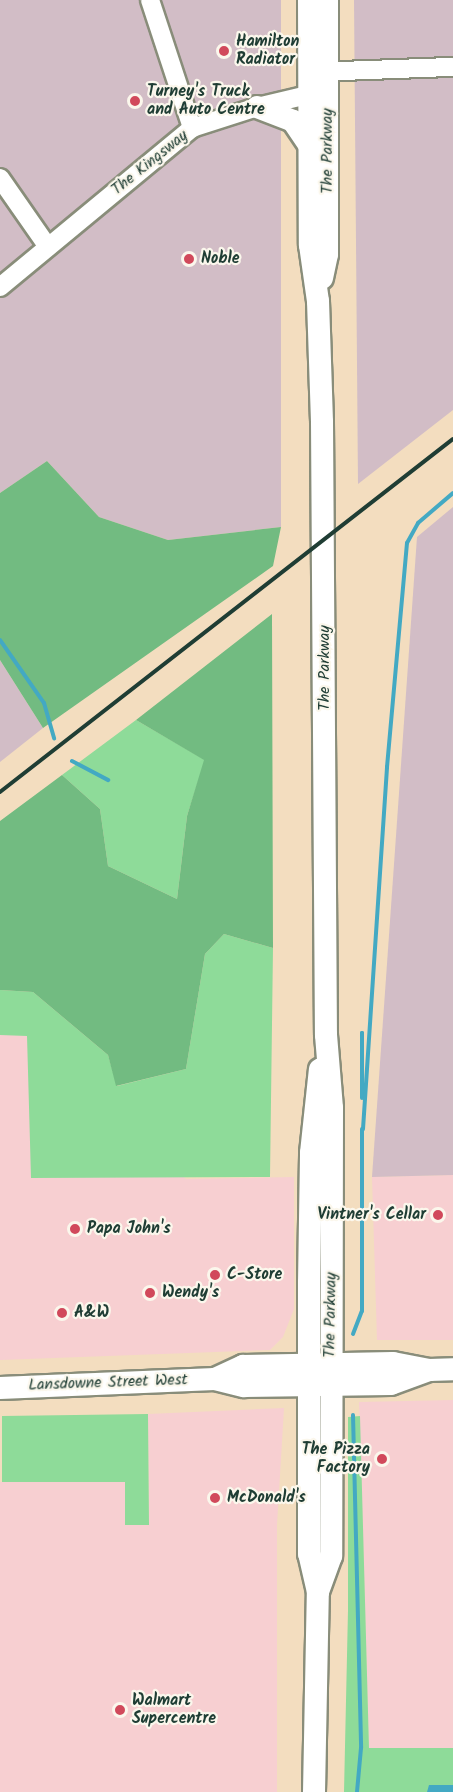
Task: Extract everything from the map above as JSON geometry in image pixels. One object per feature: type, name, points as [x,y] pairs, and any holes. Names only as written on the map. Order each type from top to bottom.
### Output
[{"type":"main road","name":"The Parkway","points":[[309,0],[319,82],[327,254],[318,301]]},
{"type":"main road","name":"The Parkway","points":[[314,1792],[318,1592],[331,1556],[320,1375],[311,1154],[315,1104],[326,1035],[325,552],[318,301],[310,245],[310,146],[327,0]]},
{"type":"main road","points":[[257,107],[293,121],[310,146]]},
{"type":"main road","name":"Lansdowne Street West","points":[[0,1388],[215,1378],[243,1366],[320,1375],[393,1363],[429,1370],[453,1370]]},
{"type":"street","points":[[150,0],[192,129]]},
{"type":"street","name":"The Kingsway","points":[[0,287],[192,129],[257,107],[319,82],[453,67]]},
{"type":"street","points":[[0,178],[48,247]]},
{"type":"shaded area","points":[[0,0],[281,0],[281,527],[168,540],[99,517],[47,461],[0,493]]},
{"type":"shaded area","points":[[354,0],[453,0],[453,410],[358,484]]},
{"type":"shaded area","points":[[453,507],[453,1175],[372,1177],[417,537]]},
{"type":"shaded area","points":[[0,660],[43,728],[0,762]]},
{"type":"shaded area","points":[[0,1035],[27,1035],[186,1179],[294,1177],[294,1309],[283,1337],[270,1350],[0,1360]]},
{"type":"shaded area","points":[[453,1175],[453,1340],[377,1340],[372,1177]]},
{"type":"shaded area","points":[[453,1400],[453,1748],[369,1748],[359,1402]]},
{"type":"shaded area","points":[[284,1408],[277,1525],[277,1792],[0,1792],[0,1482],[125,1482],[149,1525],[148,1414]]},
{"type":"green space","points":[[47,461],[99,517],[168,540],[281,527],[273,566],[43,728],[0,660],[0,493]]},
{"type":"green space","points":[[272,614],[273,948],[224,934],[205,954],[186,1069],[116,1086],[108,1055],[33,992],[0,990],[0,821],[62,775],[100,809],[108,866],[177,899],[187,816],[204,760],[136,720]]},
{"type":"green space","points":[[136,720],[205,760],[187,816],[177,899],[108,866],[100,809],[62,775]]},
{"type":"green space","points":[[224,934],[273,948],[270,1177],[31,1178],[27,1036],[0,1035],[0,990],[33,992],[108,1055],[117,1086],[186,1069],[205,954]]},
{"type":"green space","points":[[148,1414],[149,1525],[125,1525],[125,1482],[2,1482],[2,1416]]},
{"type":"green space","points":[[360,1416],[369,1748],[453,1748],[453,1792],[344,1792],[348,1610],[348,1417]]},
{"type":"water","points":[[429,1785],[453,1785],[453,1792],[427,1792]]},
{"type":"waterway","points":[[363,1129],[387,767],[407,543],[418,523],[453,493]]},
{"type":"waterway","points":[[0,640],[44,703],[54,739]]},
{"type":"waterway","points":[[72,761],[108,780]]},
{"type":"waterway","points":[[362,1096],[362,1033],[362,1098]]},
{"type":"waterway","points":[[353,1334],[362,1311],[362,1129]]},
{"type":"waterway","points":[[353,1415],[361,1748],[357,1792]]},
{"type":"railway","points":[[0,792],[453,439]]},
{"type":"place","name":"Hamilton Radiator","points":[[224,51]]},
{"type":"place","name":"Turney's Truck and Auto Centre","points":[[135,101]]},
{"type":"place","name":"Noble","points":[[189,259]]},
{"type":"place","name":"Vintner's Cellar","points":[[438,1215]]},
{"type":"place","name":"Papa John's","points":[[75,1229]]},
{"type":"place","name":"C-Store","points":[[215,1275]]},
{"type":"place","name":"Wendy's","points":[[150,1293]]},
{"type":"place","name":"A&W","points":[[62,1313]]},
{"type":"place","name":"The Pizza Factory","points":[[382,1459]]},
{"type":"place","name":"McDonald's","points":[[215,1498]]},
{"type":"place","name":"Walmart Supercentre","points":[[120,1710]]}]
